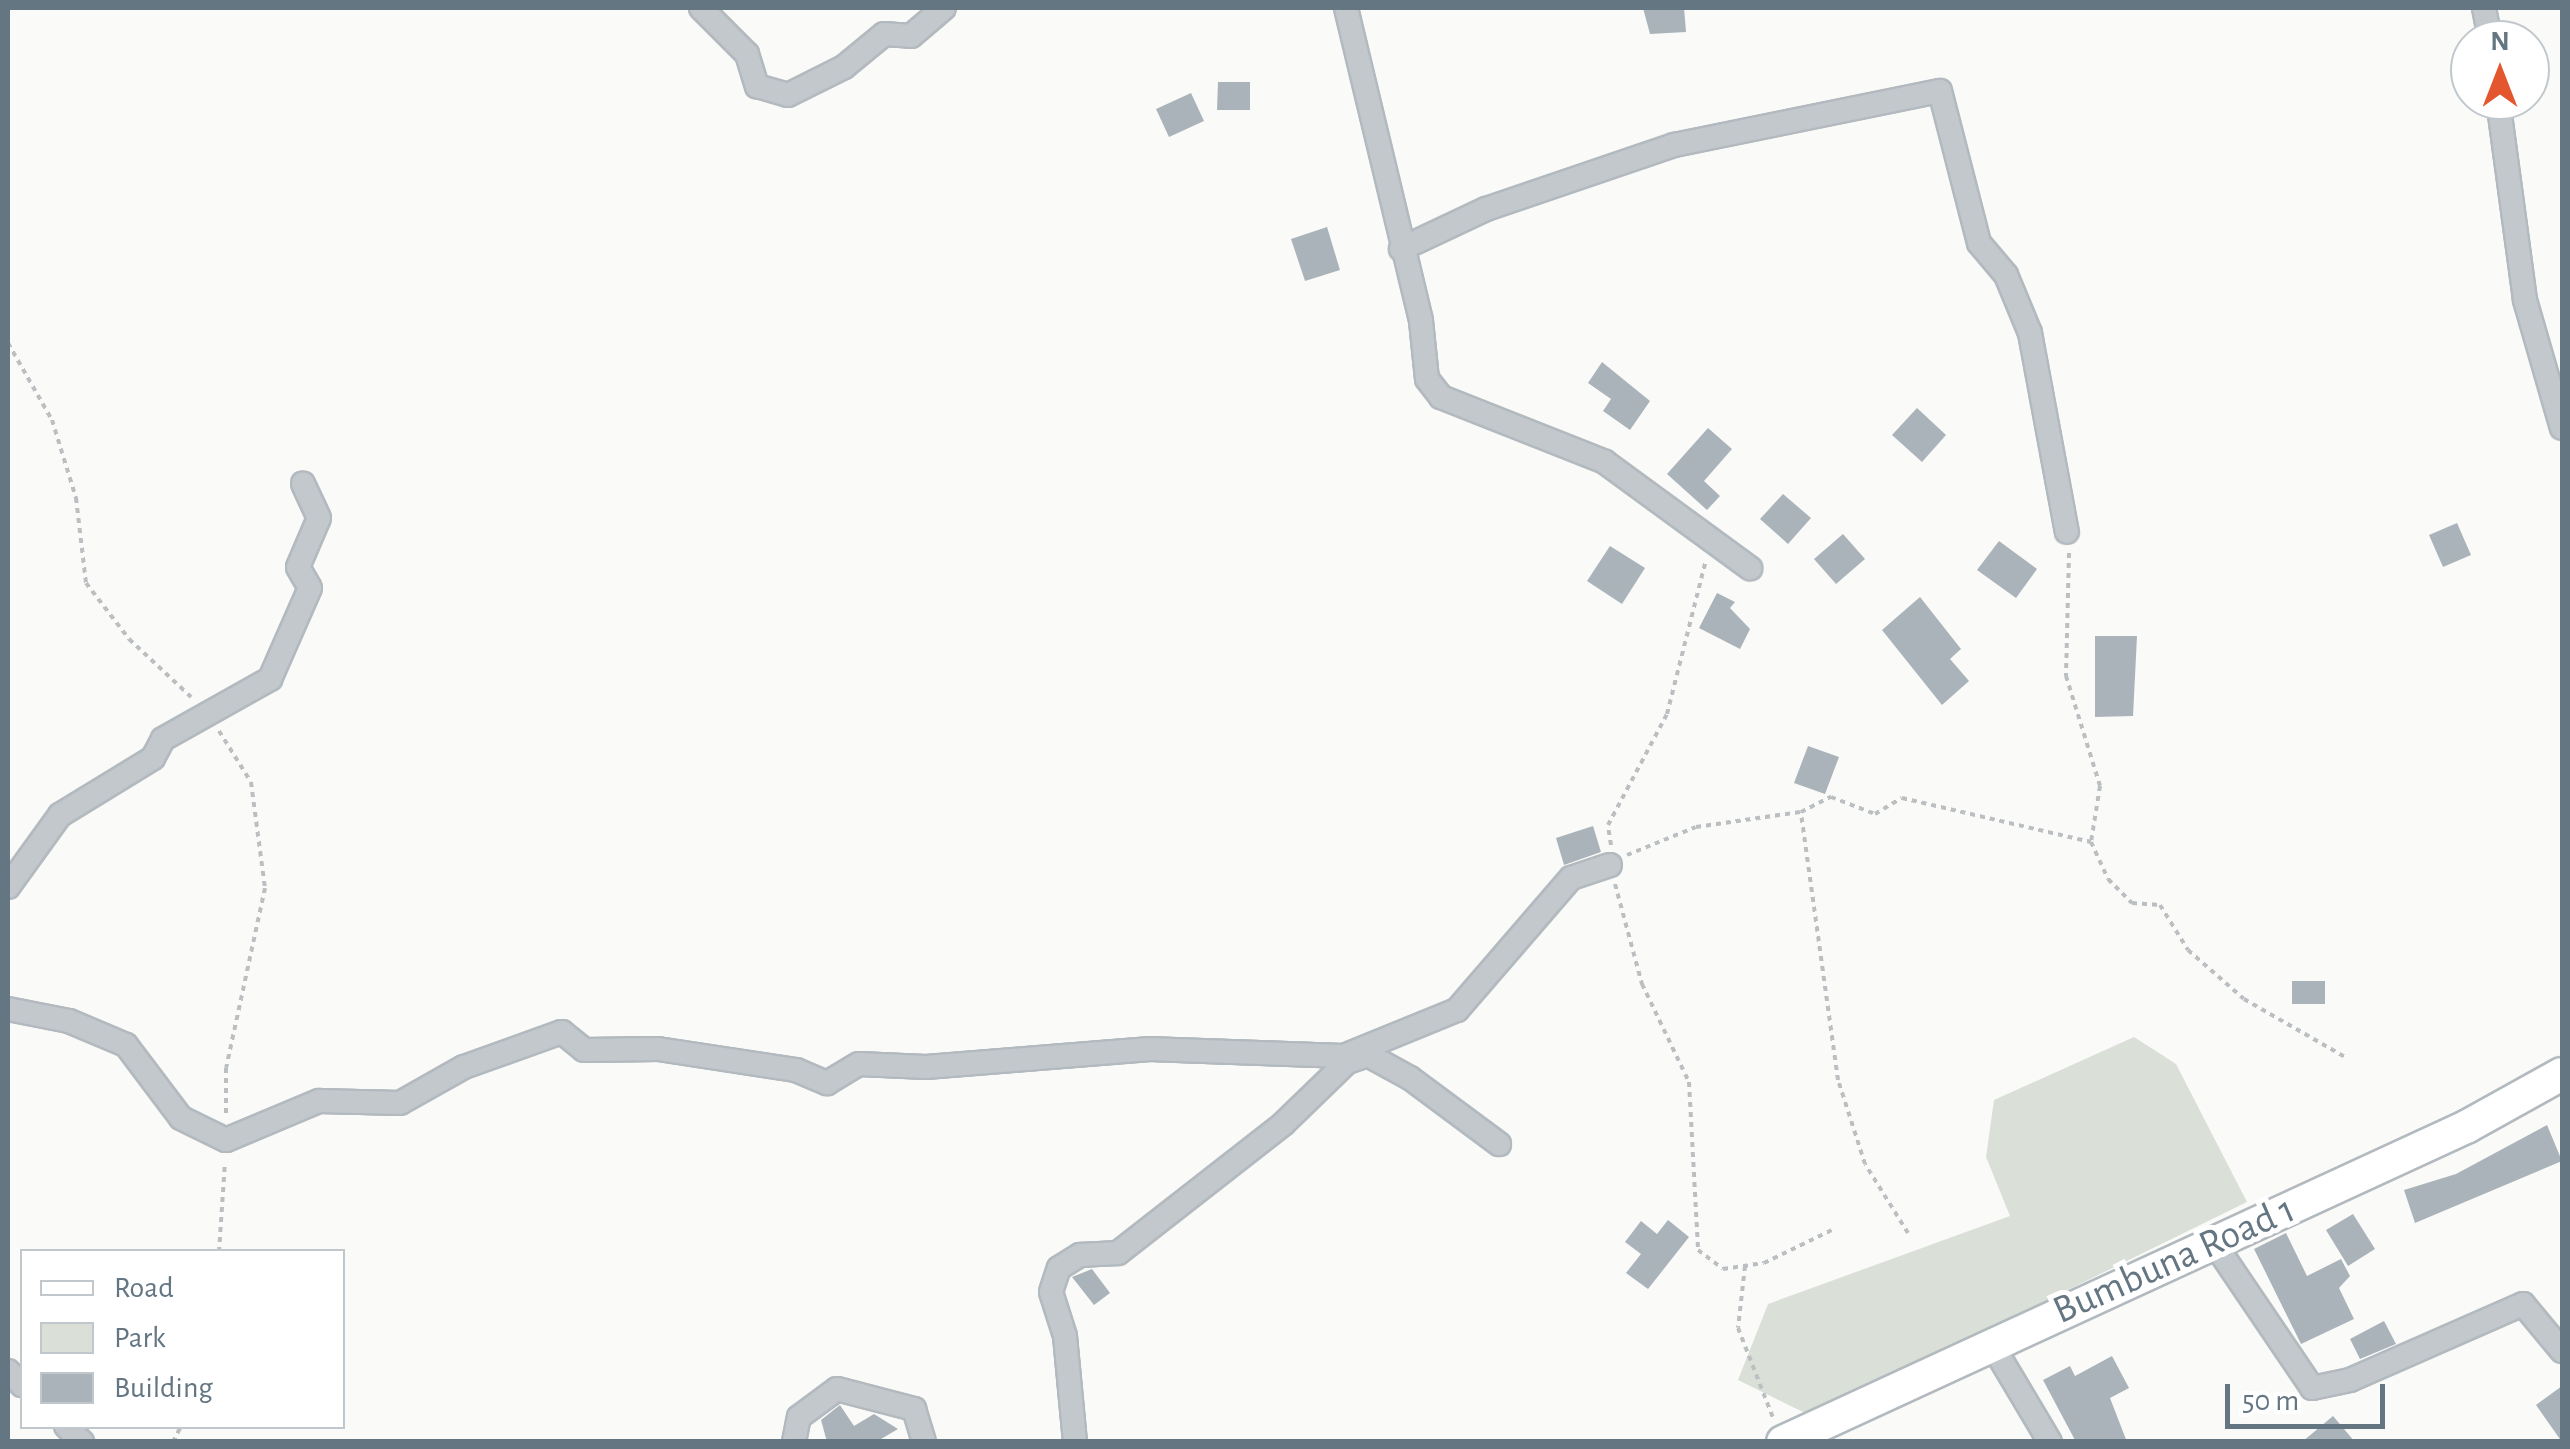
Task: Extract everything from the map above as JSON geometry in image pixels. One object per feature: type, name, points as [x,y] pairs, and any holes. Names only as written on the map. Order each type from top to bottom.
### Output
[{"type":"main road","name":"Bumbuna Road 1","points":[[1778,1432],[1833,1432],[1991,1343],[2214,1243],[2562,1074]]},
{"type":"street","points":[[701,8],[747,54],[757,86],[788,95],[844,67],[884,34],[911,36],[944,8]]},
{"type":"street","points":[[1346,8],[1426,379],[1441,397],[1605,462],[1750,568]]},
{"type":"street","points":[[1401,249],[1486,209],[1674,145],[1940,91],[1978,243],[2006,275],[2030,333],[2068,532]]},
{"type":"street","points":[[2501,120],[2525,300],[2562,428]]},
{"type":"street","points":[[8,887],[60,815],[153,758],[163,739],[270,679],[310,588],[298,567],[320,518],[304,482]]},
{"type":"street","points":[[1344,1056],[1457,1010],[1571,878],[1610,865]]},
{"type":"street","points":[[8,1009],[69,1021],[126,1046],[181,1118],[226,1140],[319,1101],[400,1103],[464,1067],[562,1032],[584,1050],[658,1049],[796,1070],[827,1083],[859,1064],[926,1067],[1150,1049],[1368,1055],[1452,1104],[1499,1144]]},
{"type":"street","points":[[1076,1442],[1065,1336],[1051,1292],[1058,1268],[1080,1255],[1118,1253],[1283,1124],[1347,1062],[1368,1055]]},
{"type":"street","points":[[2214,1243],[2312,1388],[2350,1380],[2523,1304],[2562,1352]]},
{"type":"street","points":[[1991,1343],[2050,1442]]},
{"type":"street","points":[[794,1442],[799,1418],[837,1389],[914,1409],[924,1442]]},
{"type":"path","points":[[8,343],[52,420],[76,498],[86,583],[128,639],[210,716],[251,782],[265,888],[226,1068],[219,1249]]},
{"type":"path","points":[[2068,532],[2066,676],[2100,786],[2091,842],[2108,879],[2132,904],[2160,905],[2188,950],[2244,1000],[2345,1057]]},
{"type":"path","points":[[1711,540],[1667,714],[1608,826],[1610,865],[1642,984],[1688,1082],[1698,1250],[1723,1269],[1745,1266],[1810,1247],[1832,1230]]},
{"type":"path","points":[[1610,865],[1696,827],[1801,812],[1830,797],[1875,814],[1902,798],[2091,842]]},
{"type":"path","points":[[1801,812],[1838,1080],[1865,1164],[1908,1232]]},
{"type":"path","points":[[1745,1266],[1738,1328],[1778,1432]]},
{"type":"green space","points":[[2134,1037],[2176,1064],[2247,1202],[1811,1416],[1738,1380],[1768,1304],[2010,1216],[1986,1157],[1994,1100]]},
{"type":"building","points":[[1643,8],[1684,8],[1686,32],[1650,34]]},
{"type":"building","points":[[1218,82],[1250,82],[1250,110],[1217,110]]},
{"type":"building","points":[[1191,93],[1204,121],[1169,137],[1156,109]]},
{"type":"building","points":[[1327,227],[1340,270],[1305,281],[1291,239]]},
{"type":"building","points":[[1602,362],[1650,401],[1630,430],[1603,411],[1611,399],[1588,383]]},
{"type":"building","points":[[1917,408],[1946,435],[1922,462],[1892,435]]},
{"type":"building","points":[[1708,428],[1732,449],[1704,481],[1720,496],[1707,510],[1667,474]]},
{"type":"building","points":[[1783,494],[1811,518],[1788,544],[1760,519]]},
{"type":"building","points":[[2457,523],[2471,555],[2443,567],[2429,535]]},
{"type":"building","points":[[1843,534],[1865,559],[1836,584],[1814,559]]},
{"type":"building","points":[[1999,541],[2037,569],[2016,598],[1977,570]]},
{"type":"building","points":[[1610,546],[1645,568],[1622,604],[1587,581]]},
{"type":"building","points":[[1717,593],[1735,602],[1730,608],[1750,629],[1740,649],[1699,628]]},
{"type":"building","points":[[1920,597],[1961,649],[1950,659],[1969,681],[1942,705],[1882,630]]},
{"type":"building","points":[[2095,636],[2137,636],[2133,716],[2095,717]]},
{"type":"building","points":[[1808,746],[1839,757],[1825,794],[1794,783]]},
{"type":"building","points":[[1593,826],[1601,852],[1564,865],[1556,838]]},
{"type":"building","points":[[2292,981],[2325,981],[2325,1004],[2292,1004]]},
{"type":"building","points":[[2547,1125],[2562,1161],[2415,1223],[2404,1190],[2456,1174]]},
{"type":"building","points":[[2353,1214],[2375,1249],[2348,1266],[2326,1230]]},
{"type":"building","points":[[1668,1220],[1689,1237],[1648,1289],[1626,1273],[1641,1254],[1625,1242],[1641,1221],[1657,1234]]},
{"type":"building","points":[[2286,1233],[2307,1276],[2341,1259],[2350,1276],[2339,1288],[2354,1319],[2301,1344],[2254,1249]]},
{"type":"building","points":[[1092,1269],[1110,1293],[1094,1305],[1072,1277]]},
{"type":"building","points":[[2384,1321],[2396,1344],[2360,1359],[2350,1339]]},
{"type":"building","points":[[2112,1356],[2129,1388],[2110,1398],[2127,1442],[2076,1442],[2043,1380],[2070,1366],[2075,1376]]},
{"type":"building","points":[[2562,1386],[2562,1442],[2536,1405]]},
{"type":"building","points":[[840,1405],[854,1426],[874,1414],[898,1429],[876,1442],[827,1442],[821,1420]]},
{"type":"building","points":[[2333,1416],[2355,1442],[2302,1442]]}]
